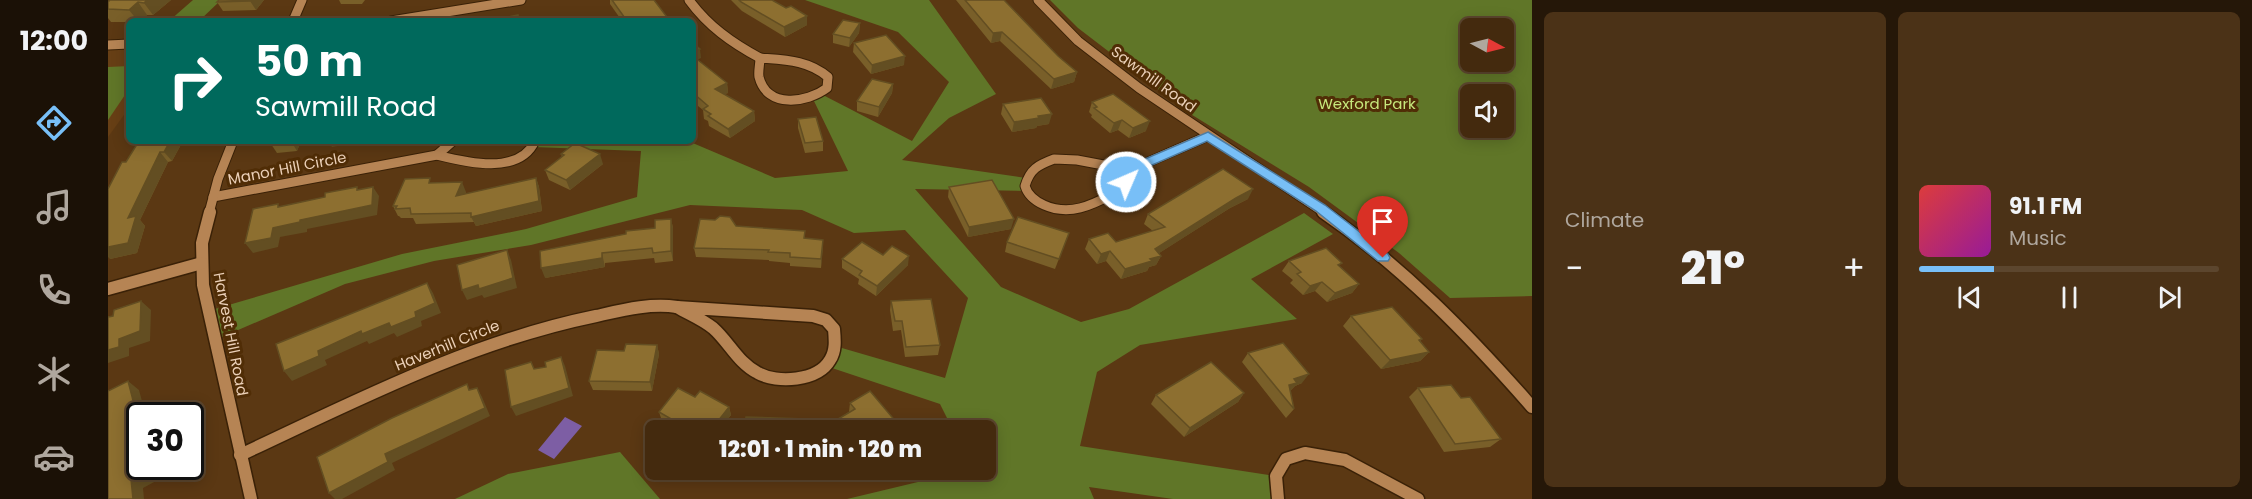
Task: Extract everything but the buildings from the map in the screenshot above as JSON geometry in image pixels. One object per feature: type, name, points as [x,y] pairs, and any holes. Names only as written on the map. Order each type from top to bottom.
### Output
[{"type":"street","points":[[294,18],[302,0]]},
{"type":"street","points":[[412,18],[521,0]]},
{"type":"street","points":[[689,0],[702,18],[736,46],[760,58],[808,63],[817,67],[828,77],[827,88],[805,102],[783,99],[764,87],[759,76],[760,58]]},
{"type":"street","name":"Sawmill Road","points":[[1038,0],[1078,41],[1139,88],[1348,229],[1400,272],[1471,338],[1532,407]]},
{"type":"street","points":[[108,45],[126,44]]},
{"type":"street","points":[[1130,170],[1123,189],[1077,212],[1060,212],[1049,208],[1032,199],[1025,186],[1029,172],[1040,164],[1054,159],[1077,160],[1130,170],[1208,136]]},
{"type":"street","name":"Harvest Hill Road","points":[[232,144],[213,197],[202,243],[203,285],[251,499]]},
{"type":"street","points":[[437,155],[450,144]]},
{"type":"street","name":"Manor Hill Circle","points":[[213,197],[437,155],[479,165],[493,165],[512,161],[527,153],[533,144]]},
{"type":"street","points":[[108,289],[202,263]]},
{"type":"street","name":"Haverhill Circle","points":[[240,455],[402,378],[511,335],[577,318],[653,306],[677,307],[813,316],[826,320],[834,329],[836,341],[834,355],[826,366],[816,373],[798,378],[759,374],[744,363],[713,328],[677,307]]},
{"type":"street","points":[[1278,499],[1276,476],[1286,459],[1305,453],[1345,460],[1420,499]]},
{"type":"shaded area","points":[[126,44],[126,112],[108,137],[108,45]]},
{"type":"shaded area","points":[[565,417],[582,426],[554,459],[538,450]]},
{"type":"green space","points":[[193,0],[221,0],[202,18],[172,18]]},
{"type":"green space","points":[[805,0],[929,0],[996,94],[949,118],[902,160],[1026,178],[1026,191],[915,189],[1001,287],[1081,322],[1129,309],[1304,213],[1333,234],[1251,279],[1297,319],[1140,345],[1097,372],[1080,446],[1276,476],[1278,499],[1173,499],[1089,487],[1094,499],[847,499],[926,480],[996,480],[996,420],[948,420],[940,404],[826,366],[835,346],[945,378],[968,298],[905,230],[854,233],[802,210],[690,205],[531,245],[434,261],[345,284],[215,340],[208,311],[402,254],[526,229],[637,197],[641,151],[533,147],[534,144],[695,144],[775,178],[848,171],[813,99],[821,94],[912,141],[949,82],[898,32]]},
{"type":"green space","name":"Wexford Park","points":[[1050,0],[1532,0],[1532,296],[1450,298],[1399,253],[1309,187],[1189,113],[1078,28]]},
{"type":"green space","points":[[126,66],[126,93],[108,120],[108,67]]},
{"type":"green space","points":[[620,452],[660,499],[455,499],[508,474]]},
{"type":"route","points":[[1126,182],[1130,170],[1208,136],[1321,208],[1383,258]]}]
